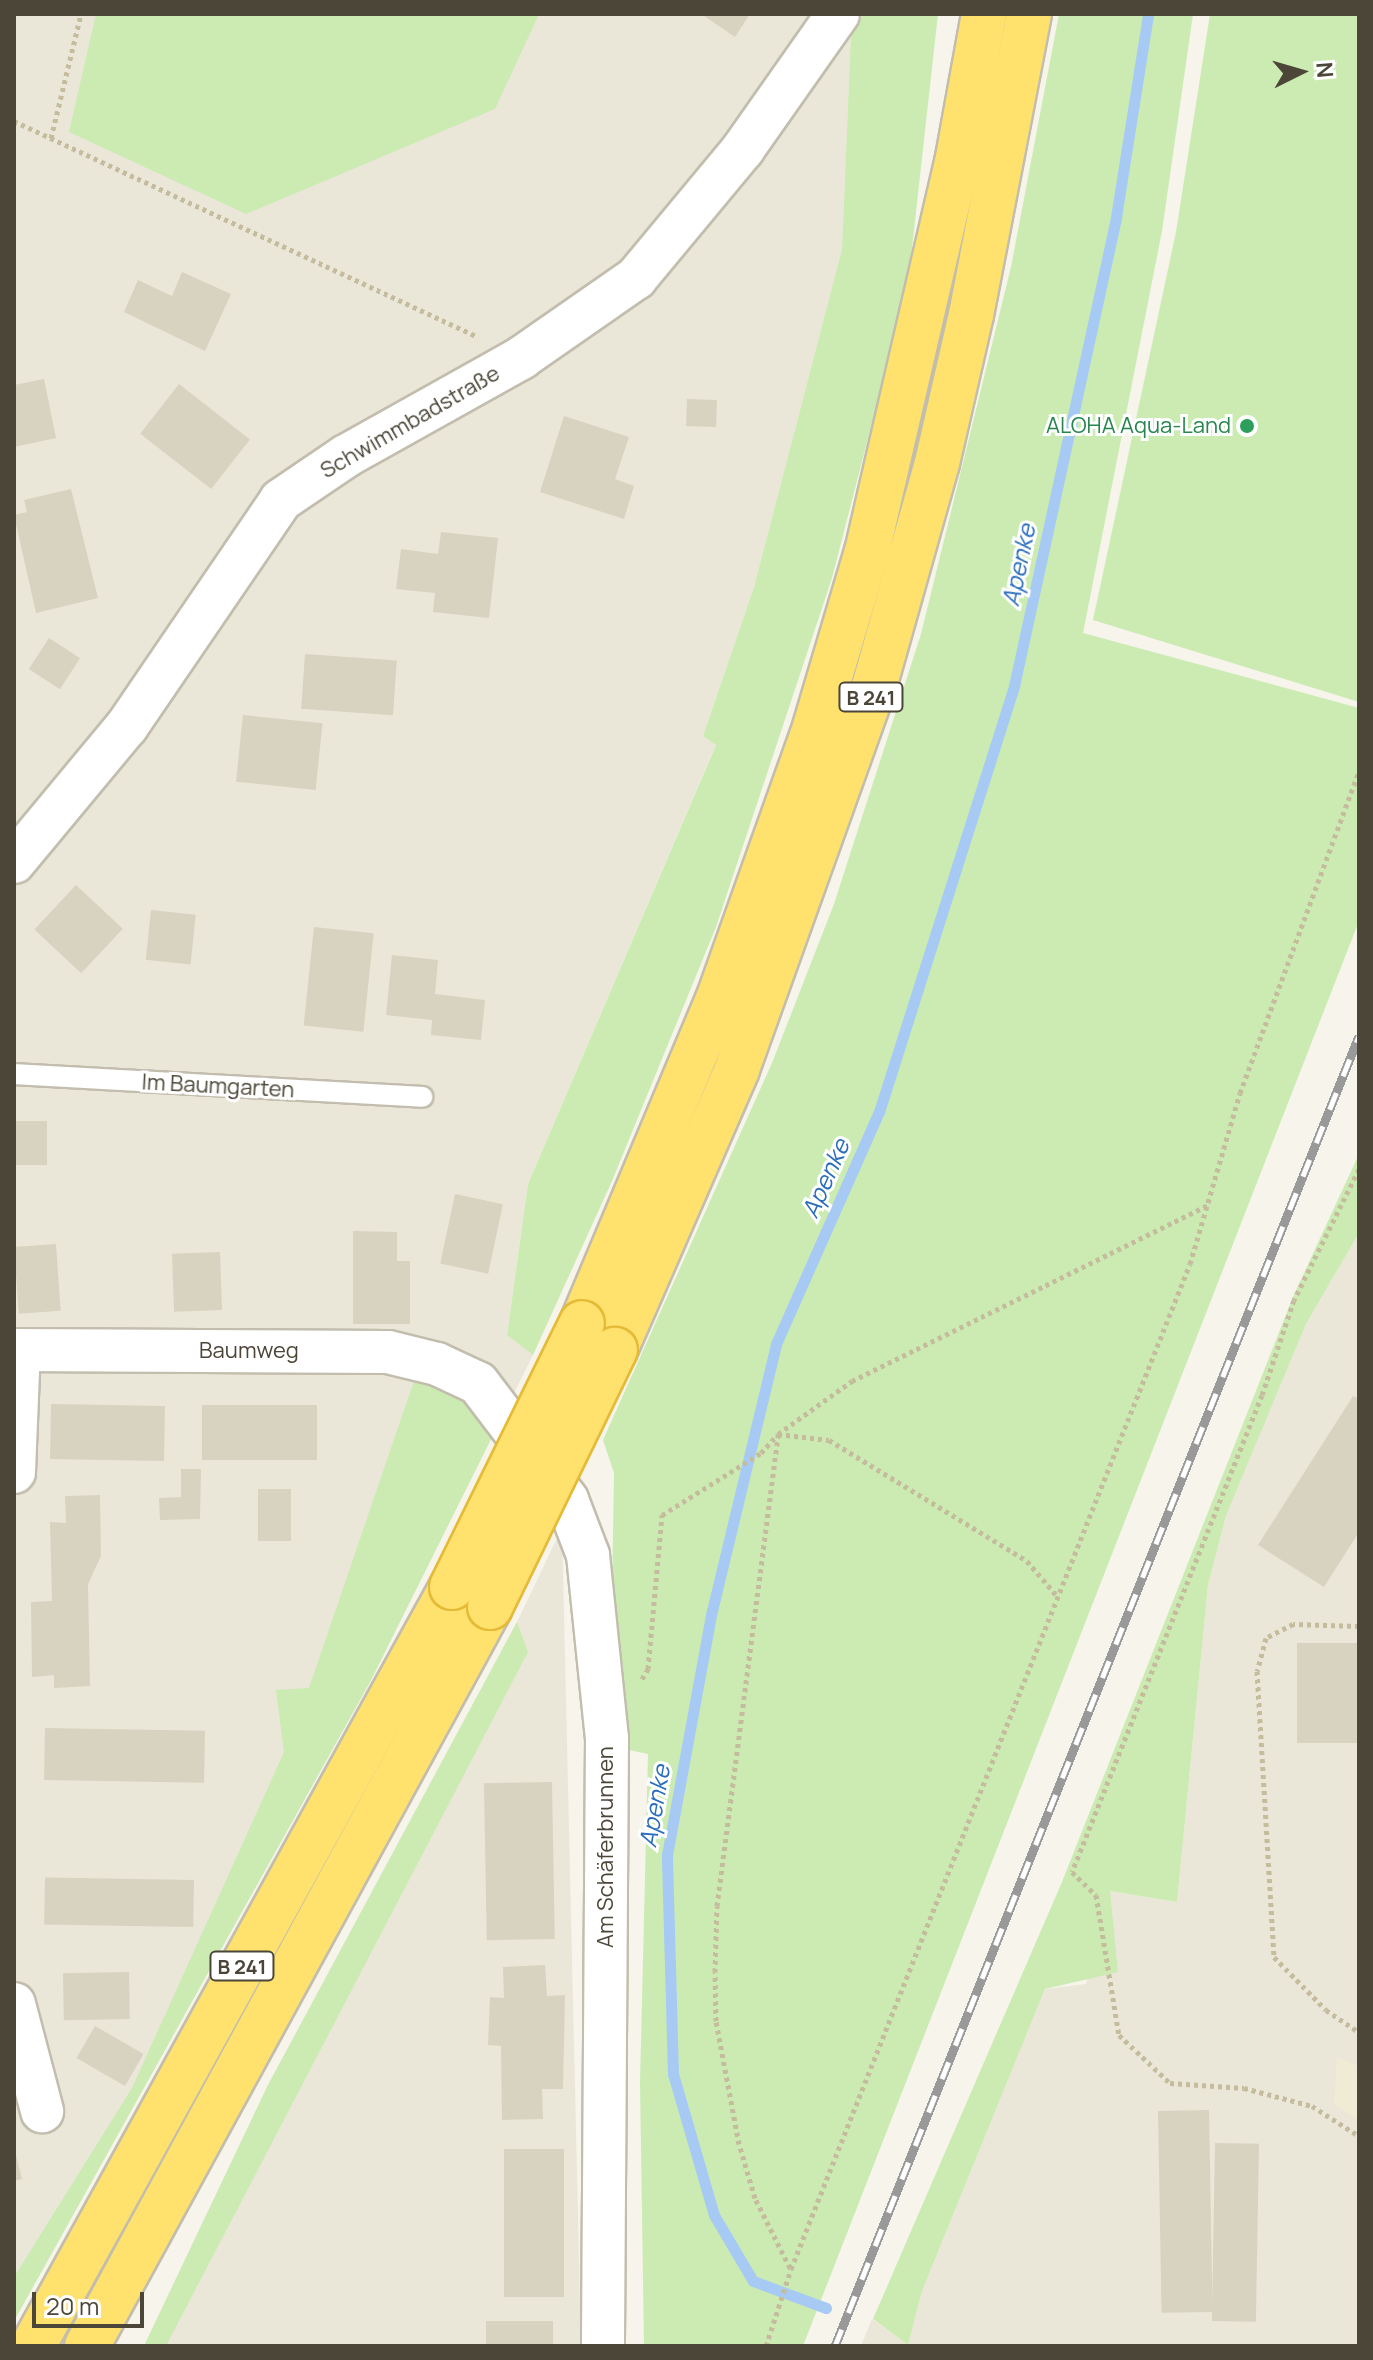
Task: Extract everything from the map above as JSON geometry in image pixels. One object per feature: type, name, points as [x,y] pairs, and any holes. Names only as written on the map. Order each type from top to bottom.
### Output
[{"type":"highway","name":"B 241","points":[[33,2346],[452,1587],[582,1323],[718,1000],[815,727],[871,536],[957,163],[984,14]]},
{"type":"highway","name":"B 241","points":[[87,2346],[490,1607],[615,1350],[737,1069],[876,680],[958,374],[1029,14]]},
{"type":"street","name":"Schwimmbadstraße","points":[[14,862],[127,726],[281,500],[346,456],[521,358],[636,278],[743,149],[838,14]]},
{"type":"street","name":"Baumweg","points":[[16,1350],[388,1352],[437,1364],[478,1383]]},
{"type":"street","points":[[14,1472],[16,1350]]},
{"type":"street","name":"Am Schäferbrunnen","points":[[478,1383],[567,1500],[588,1555],[607,1738],[603,2346]]},
{"type":"street","points":[[14,2004],[42,2111]]},
{"type":"lane","name":"Im Baumgarten","points":[[14,1074],[422,1097]]},
{"type":"path","points":[[51,138],[81,14]]},
{"type":"path","points":[[14,121],[521,358]]},
{"type":"path","points":[[766,2346],[791,2269],[1212,1204],[1240,1093],[1359,772]]},
{"type":"path","points":[[1359,1169],[1294,1300],[1262,1395],[1072,1872],[1086,1880],[1099,1905],[1119,2035],[1170,2083],[1244,2088],[1312,2106],[1359,2136]]},
{"type":"path","points":[[607,1738],[648,1669],[662,1515],[710,1480],[761,1453],[778,1434],[852,1381],[1212,1204]]},
{"type":"path","points":[[778,1434],[829,1440],[1027,1561],[1058,1597]]},
{"type":"path","points":[[778,1434],[738,1777],[719,1892],[715,1972],[716,2021],[739,2144],[755,2198],[791,2269]]},
{"type":"path","points":[[1359,1626],[1293,1624],[1266,1638],[1257,1671],[1274,1957],[1326,2010],[1359,2032]]},
{"type":"shaded area","points":[[14,14],[864,14],[851,34],[842,249],[754,587],[703,736],[716,744],[528,1184],[507,1334],[533,1355],[370,1682],[14,2321]]},
{"type":"shaded area","points":[[1359,1233],[1359,2346],[861,2346],[872,2319],[908,2345],[922,2291],[1045,1989],[1086,1984],[1110,1891],[1177,1902],[1208,1585],[1226,1516],[1306,1324]]},
{"type":"shaded area","points":[[562,1528],[581,2346],[144,2346],[268,2085],[517,1622]]},
{"type":"shaded area","points":[[1337,2057],[1359,2066],[1359,2120],[1334,2104]]},
{"type":"green space","points":[[96,14],[539,14],[495,109],[246,214],[69,132]]},
{"type":"green space","points":[[864,14],[938,14],[910,266],[891,349],[832,578],[716,927],[612,1181],[533,1355],[507,1335],[528,1184],[716,745],[703,736],[754,587],[842,249],[851,33]]},
{"type":"green space","points":[[1059,14],[1193,14],[1162,231],[1083,633],[1359,708],[1359,921],[803,2346],[644,2346],[640,2083],[648,1754],[624,1749],[610,1713],[614,1473],[603,1440],[772,1063],[834,904],[921,634],[1011,267]]},
{"type":"green space","name":"ALOHA Aqua-Land","points":[[1210,14],[1359,14],[1359,702],[1093,620],[1176,232]]},
{"type":"green space","points":[[1359,1154],[1359,1233],[1306,1324],[1226,1516],[1208,1585],[1177,1902],[1110,1891],[1118,1972],[1045,1989],[922,2291],[908,2345],[873,2319],[1062,1882],[1293,1297]]},
{"type":"green space","points":[[418,1369],[500,1421],[370,1682],[14,2321],[14,2277],[132,2088],[284,1752],[276,1690],[309,1688]]},
{"type":"green space","points":[[517,1622],[528,1652],[166,2346],[144,2346],[268,2085]]},
{"type":"building","points":[[701,14],[750,14],[735,37]]},
{"type":"building","points":[[182,272],[231,294],[205,351],[124,312],[138,280],[172,296]]},
{"type":"building","points":[[44,379],[56,438],[14,447],[14,385]]},
{"type":"building","points":[[179,384],[250,439],[211,489],[140,434]]},
{"type":"building","points":[[687,399],[717,400],[716,427],[686,426]]},
{"type":"building","points":[[564,416],[629,437],[615,479],[634,486],[624,519],[540,492]]},
{"type":"building","points":[[71,489],[98,598],[36,613],[14,515],[27,512],[24,500]]},
{"type":"building","points":[[441,532],[498,538],[489,618],[433,612],[435,593],[396,589],[401,549],[438,554]]},
{"type":"building","points":[[49,638],[80,658],[60,689],[29,669]]},
{"type":"building","points":[[305,654],[397,660],[393,715],[301,709]]},
{"type":"building","points":[[243,715],[323,723],[316,790],[236,782]]},
{"type":"building","points":[[76,885],[123,929],[81,973],[34,930]]},
{"type":"building","points":[[151,910],[196,915],[191,964],[146,960]]},
{"type":"building","points":[[314,927],[374,933],[363,1032],[304,1025]]},
{"type":"building","points":[[392,955],[438,960],[435,994],[485,1000],[481,1040],[431,1035],[432,1020],[386,1015]]},
{"type":"building","points":[[14,1121],[47,1121],[47,1165],[14,1165]]},
{"type":"building","points":[[455,1194],[503,1204],[488,1274],[440,1263]]},
{"type":"building","points":[[353,1231],[397,1232],[397,1261],[410,1261],[410,1324],[353,1324]]},
{"type":"building","points":[[56,1244],[61,1311],[19,1314],[14,1247]]},
{"type":"building","points":[[220,1252],[222,1310],[174,1312],[172,1254]]},
{"type":"building","points":[[1353,1396],[1359,1399],[1359,1532],[1324,1587],[1258,1545]]},
{"type":"building","points":[[51,1404],[165,1406],[164,1461],[50,1459]]},
{"type":"building","points":[[202,1405],[317,1405],[317,1460],[202,1460]]},
{"type":"building","points":[[181,1469],[201,1469],[200,1519],[160,1520],[159,1498],[181,1497]]},
{"type":"building","points":[[258,1489],[291,1489],[291,1541],[258,1541]]},
{"type":"building","points":[[100,1495],[101,1556],[88,1584],[90,1686],[54,1688],[54,1675],[32,1677],[31,1602],[52,1601],[50,1522],[66,1523],[65,1496]]},
{"type":"building","points":[[1297,1643],[1359,1643],[1359,1743],[1297,1743]]},
{"type":"building","points":[[45,1728],[205,1731],[204,1783],[44,1780]]},
{"type":"building","points":[[552,1782],[555,1939],[487,1940],[484,1783]]},
{"type":"building","points":[[45,1877],[194,1880],[193,1927],[44,1924]]},
{"type":"building","points":[[545,1965],[547,1996],[565,1995],[563,2089],[542,2089],[543,2119],[502,2120],[501,2046],[488,2045],[490,1997],[504,1998],[503,1967]]},
{"type":"building","points":[[129,1972],[130,2019],[64,2020],[63,1973]]},
{"type":"building","points":[[95,2026],[143,2054],[125,2086],[77,2058]]},
{"type":"building","points":[[1209,2110],[1213,2312],[1162,2313],[1158,2111]]},
{"type":"building","points":[[1215,2143],[1259,2144],[1256,2322],[1212,2321]]},
{"type":"building","points":[[14,2147],[22,2179],[14,2181]]},
{"type":"building","points":[[504,2149],[564,2149],[564,2297],[504,2297]]},
{"type":"building","points":[[486,2321],[553,2321],[553,2346],[486,2346]]},
{"type":"waterway","name":"Apenke","points":[[826,2308],[753,2281],[714,2215],[673,2074],[667,1855],[712,1611],[776,1344],[879,1112],[1014,686],[1116,217],[1148,14]]},
{"type":"railway","points":[[835,2346],[1359,1036]]},
{"type":"place","name":"ALOHA Aqua-Land","points":[[1247,426]]}]
